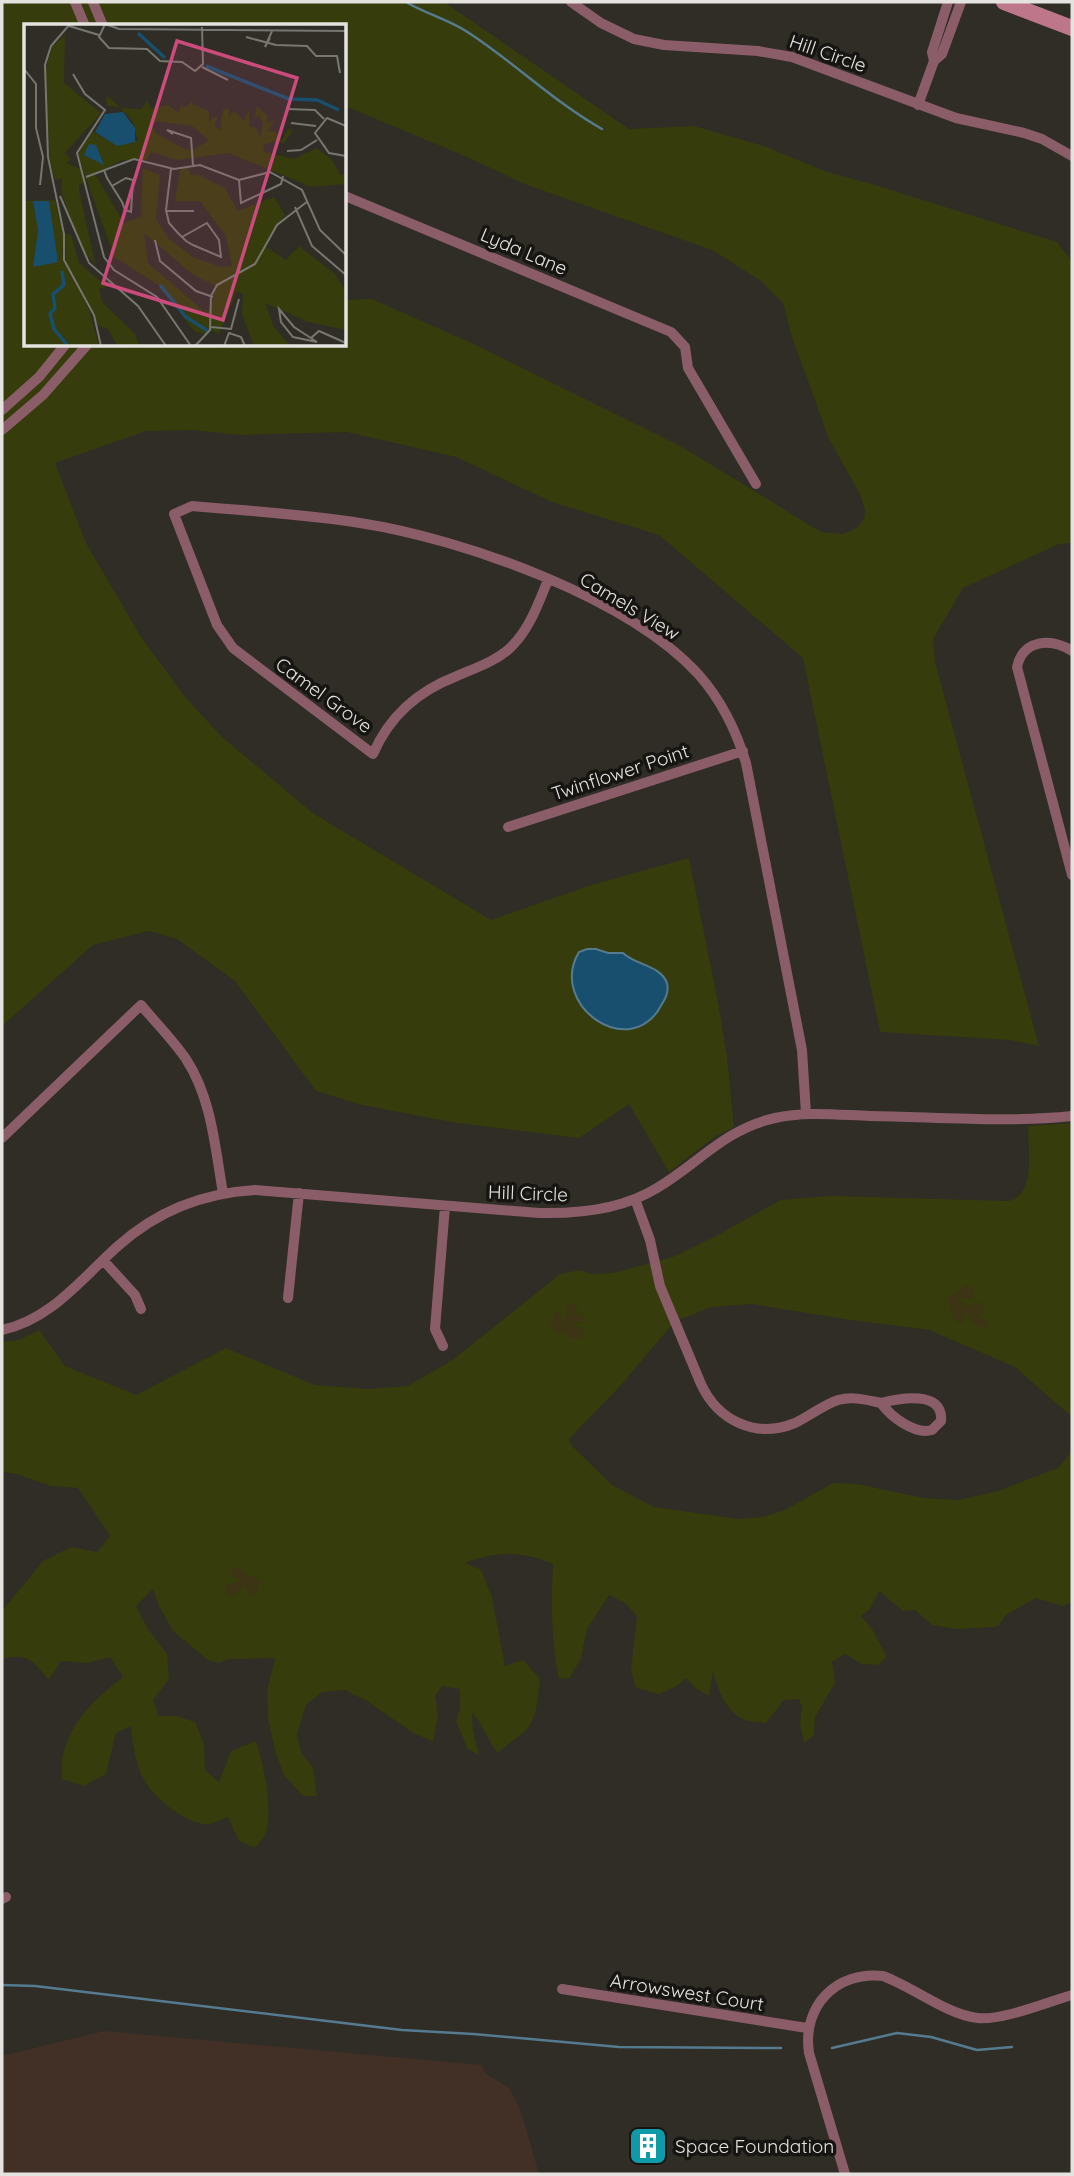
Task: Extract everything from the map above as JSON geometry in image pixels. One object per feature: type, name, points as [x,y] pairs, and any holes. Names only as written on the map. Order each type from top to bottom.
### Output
[{"type":"main road","points":[[1004,2],[1072,28]]},
{"type":"street","points":[[75,2],[84,24]]},
{"type":"street","points":[[93,2],[102,24]]},
{"type":"street","name":"Hill Circle","points":[[571,2],[601,23],[649,43],[774,52],[972,123],[1042,139],[1072,156]]},
{"type":"street","points":[[918,105],[934,61],[942,54],[948,2]]},
{"type":"street","points":[[946,28],[961,2]]},
{"type":"street","name":"Lyda Lane","points":[[346,196],[671,332],[685,347],[688,368],[756,484]]},
{"type":"street","points":[[2,410],[38,377],[64,346]]},
{"type":"street","points":[[2,429],[43,395],[86,346]]},
{"type":"street","name":"Camels View","points":[[174,514],[192,506],[359,523],[436,539],[498,559],[612,611],[646,631],[684,660],[720,703],[743,751],[802,1050],[806,1114]]},
{"type":"street","name":"Camel Grove","points":[[174,514],[224,638],[244,658],[373,754],[382,734],[414,699],[433,685],[496,659],[516,642],[527,626],[548,580]]},
{"type":"street","points":[[1072,651],[1057,643],[1035,644],[1022,654],[1017,667],[1072,875]]},
{"type":"street","name":"Twinflower Point","points":[[508,827],[743,751]]},
{"type":"street","points":[[2,1138],[141,1005],[185,1058],[200,1086],[210,1119],[223,1193]]},
{"type":"street","name":"Hill Circle","points":[[2,1330],[23,1324],[45,1312],[134,1233],[161,1215],[189,1202],[223,1193],[255,1190],[560,1213],[595,1210],[635,1199],[670,1180],[730,1135],[762,1121],[806,1114],[1007,1119],[1072,1116]]},
{"type":"street","points":[[288,1298],[299,1193]]},
{"type":"street","points":[[635,1199],[650,1240],[660,1286],[706,1395],[719,1411],[751,1428],[776,1429],[838,1400],[860,1399],[881,1403],[890,1400],[928,1399],[940,1408],[941,1421],[932,1430],[918,1432],[887,1411],[881,1403]]},
{"type":"street","points":[[443,1346],[435,1329],[445,1206]]},
{"type":"street","points":[[103,1260],[135,1295],[141,1309]]},
{"type":"street","points":[[845,2174],[809,2053],[807,2028],[813,2012],[829,1992],[842,1983],[862,1976],[883,1976],[959,2013],[979,2018],[999,2016],[1072,1995]]},
{"type":"street","name":"Arrowswest Court","points":[[562,1989],[807,2028]]},
{"type":"shaded area","points":[[104,2031],[482,2065],[485,2073],[510,2089],[522,2115],[539,2174],[2,2174],[2,2056]]},
{"type":"green space","points":[[2,2],[444,2],[629,129],[694,126],[764,146],[827,172],[1057,242],[1072,261],[1072,543],[1059,544],[963,588],[933,639],[935,662],[1039,1046],[1010,1040],[880,1032],[803,658],[659,535],[552,502],[456,457],[347,432],[240,435],[192,430],[146,431],[55,463],[86,543],[141,637],[186,698],[222,737],[314,814],[491,920],[591,885],[689,858],[718,1002],[734,1127],[716,1136],[669,1172],[629,1104],[579,1138],[457,1123],[362,1105],[316,1091],[235,981],[177,939],[149,931],[93,945],[2,1026]],"holes":[[[24,24],[346,24],[346,106],[527,185],[712,250],[761,281],[783,303],[792,337],[829,439],[860,494],[865,511],[864,519],[857,528],[843,534],[821,532],[684,448],[474,344],[372,299],[346,300],[346,346],[24,346]]]},
{"type":"green space","points":[[1072,1123],[1072,1417],[1015,1367],[929,1330],[752,1304],[712,1307],[681,1319],[670,1327],[622,1384],[569,1439],[572,1446],[612,1485],[654,1507],[739,1519],[763,1517],[785,1510],[833,1483],[857,1484],[924,1498],[958,1500],[998,1491],[1058,1468],[1072,1451],[1072,1602],[1062,1606],[1036,1598],[1006,1615],[999,1625],[994,1627],[957,1629],[932,1625],[915,1610],[903,1611],[879,1591],[870,1609],[861,1616],[872,1629],[887,1657],[878,1665],[862,1664],[845,1654],[832,1662],[835,1683],[815,1717],[814,1735],[804,1743],[799,1699],[784,1700],[766,1723],[745,1720],[731,1710],[720,1692],[713,1671],[709,1696],[686,1678],[677,1686],[659,1694],[636,1688],[631,1670],[637,1616],[625,1603],[609,1595],[587,1629],[581,1658],[570,1678],[559,1679],[552,1622],[553,1564],[509,1554],[477,1559],[465,1563],[481,1570],[492,1597],[505,1666],[523,1660],[540,1679],[536,1711],[528,1728],[498,1753],[472,1713],[479,1755],[467,1748],[456,1721],[460,1708],[460,1689],[442,1686],[435,1696],[438,1715],[433,1742],[345,1690],[322,1692],[306,1705],[297,1734],[301,1752],[313,1768],[317,1796],[303,1796],[284,1775],[275,1751],[268,1718],[267,1691],[275,1658],[229,1659],[219,1663],[208,1660],[173,1631],[153,1589],[136,1606],[148,1629],[167,1654],[169,1679],[153,1700],[159,1716],[177,1716],[195,1722],[204,1744],[205,1770],[219,1782],[231,1751],[256,1741],[268,1796],[265,1834],[255,1848],[239,1841],[228,1817],[210,1824],[200,1823],[180,1815],[165,1804],[142,1776],[135,1754],[131,1726],[116,1733],[106,1774],[84,1786],[62,1779],[63,1754],[73,1729],[95,1701],[123,1677],[110,1657],[88,1663],[61,1661],[49,1680],[30,1660],[18,1657],[2,1659],[2,1611],[43,1561],[71,1547],[97,1552],[110,1536],[78,1488],[51,1486],[2,1472],[2,1342],[19,1340],[39,1330],[65,1366],[136,1395],[226,1348],[315,1385],[368,1389],[408,1386],[454,1359],[560,1274],[580,1270],[592,1274],[613,1273],[673,1257],[780,1200],[831,1196],[1009,1201],[1018,1197],[1027,1180],[1028,1126]]},
{"type":"sand","points":[[967,1285],[973,1290],[974,1296],[960,1300],[968,1307],[978,1302],[984,1305],[984,1313],[978,1316],[988,1321],[987,1329],[972,1323],[966,1313],[963,1323],[955,1320],[947,1299]]},
{"type":"sand","points":[[571,1303],[579,1307],[573,1316],[582,1312],[584,1315],[582,1323],[570,1324],[583,1328],[584,1333],[580,1338],[559,1334],[550,1325],[556,1312],[562,1315],[561,1322],[564,1322],[567,1306]]},
{"type":"sand","points":[[239,1567],[247,1576],[259,1581],[258,1592],[252,1597],[246,1592],[247,1583],[234,1596],[225,1590],[226,1585],[240,1581],[231,1574],[233,1569]]},
{"type":"water","points":[[587,949],[623,953],[664,977],[668,986],[666,997],[648,1021],[631,1029],[614,1028],[597,1020],[583,1008],[574,991],[572,972],[579,952]]},
{"type":"waterway","points":[[406,2],[469,33],[567,107],[602,129]]},
{"type":"waterway","points":[[2,1985],[35,1986],[402,2030],[619,2047],[781,2048]]},
{"type":"waterway","points":[[832,2048],[897,2033],[931,2037],[977,2050],[1012,2047]]},
{"type":"place","name":"Space Foundation","points":[[648,2146]]}]
